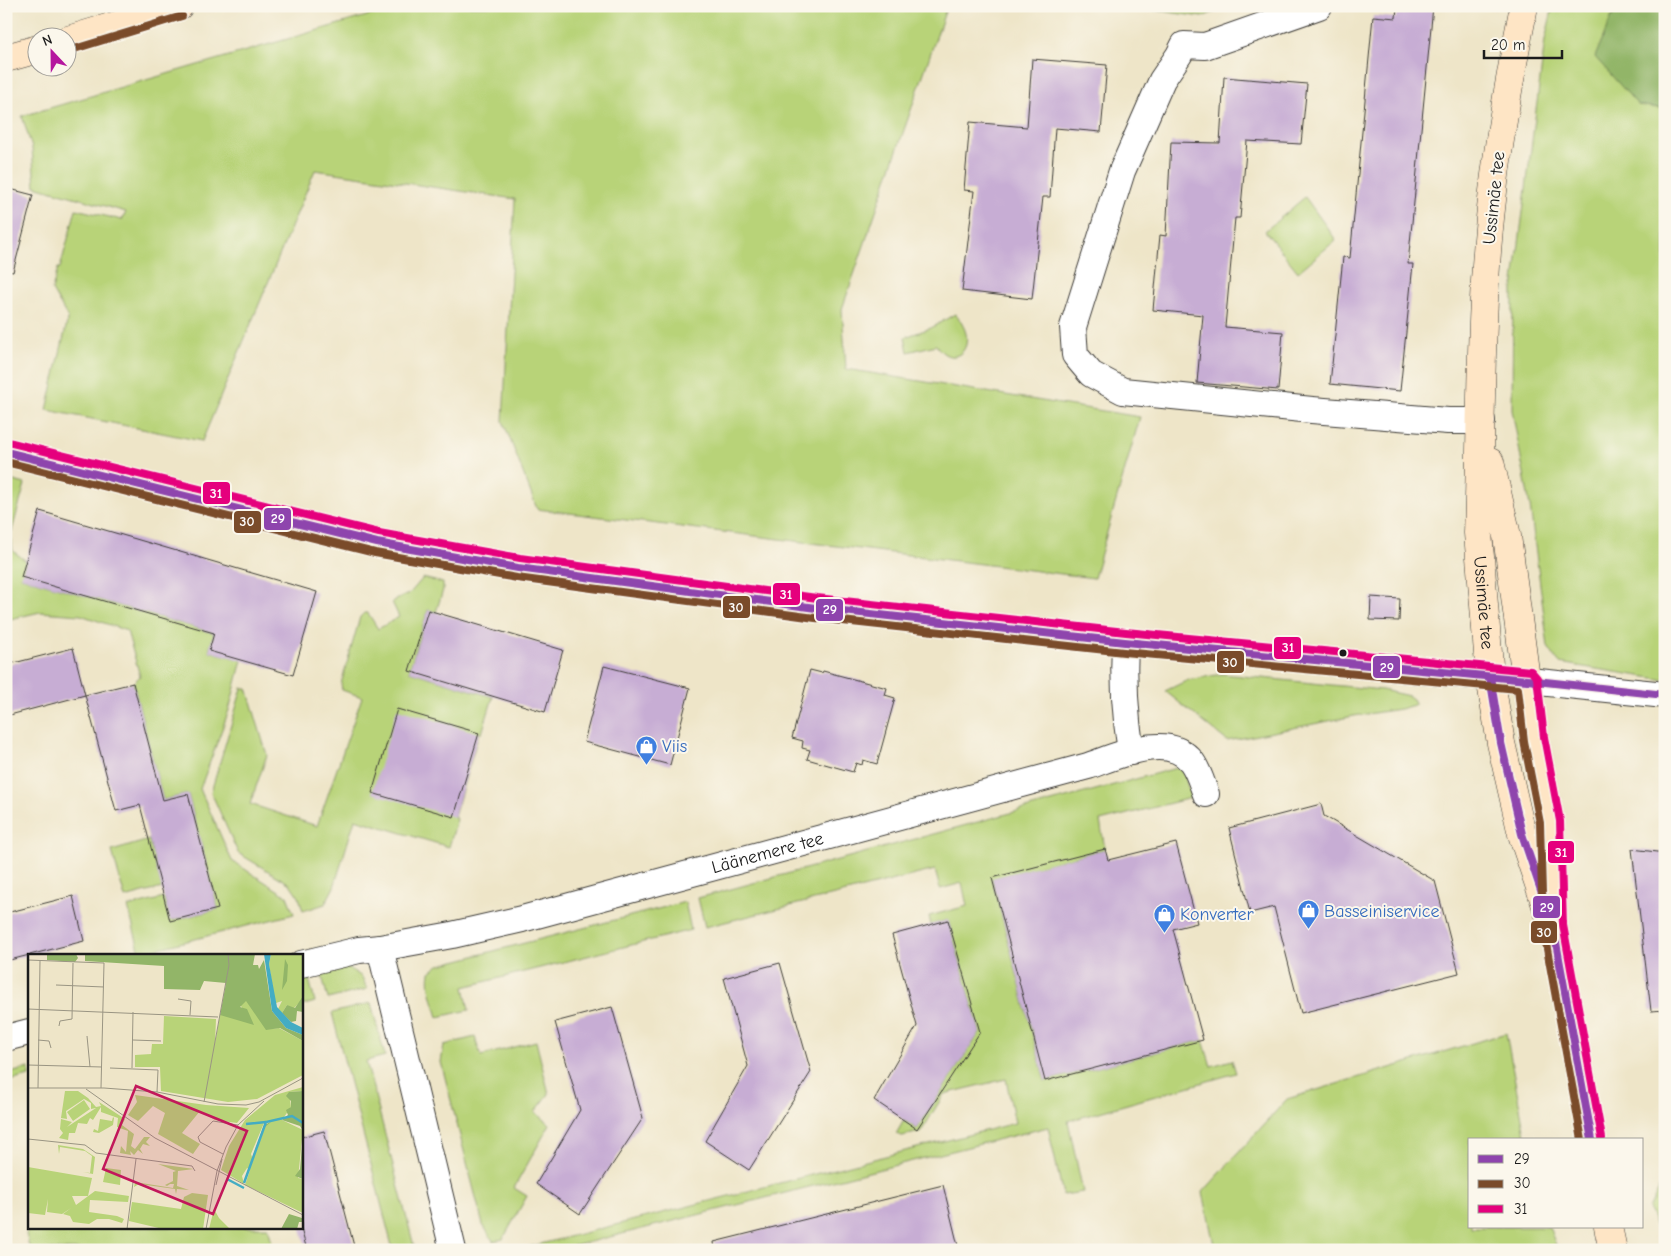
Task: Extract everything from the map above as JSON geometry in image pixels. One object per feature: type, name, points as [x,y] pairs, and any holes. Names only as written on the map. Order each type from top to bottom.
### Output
[{"type":"street","points":[[78,37],[179,6]]},
{"type":"street","points":[[1319,6],[1205,46],[1184,45],[1162,80],[1122,171],[1073,327],[1075,355],[1092,374],[1123,391],[1312,410],[1448,421],[1482,421]]},
{"type":"street","name":"Ussimäe tee","points":[[1524,6],[1508,86],[1492,201],[1484,312],[1478,533],[1490,677],[1502,743],[1522,834],[1553,926],[1592,1138]]},
{"type":"street","points":[[6,58],[28,52]]},
{"type":"street","name":"Ussimäe tee","points":[[1482,421],[1507,536],[1534,739],[1550,822],[1553,926]]},
{"type":"street","points":[[6,452],[377,544],[518,568],[816,608],[1125,642],[1665,695]]},
{"type":"street","points":[[1125,642],[1124,676],[1131,752]]},
{"type":"street","name":"Läänemere tee","points":[[302,964],[359,950],[452,935],[522,919],[1148,748],[1163,747],[1177,750],[1187,757],[1193,763],[1206,794]]},
{"type":"street","points":[[380,948],[453,1250]]},
{"type":"street","points":[[6,1038],[28,1032]]},
{"type":"street","points":[[1608,1228],[1613,1250]]},
{"type":"green space","points":[[409,6],[947,6],[842,309],[846,369],[1140,417],[1094,578],[537,509],[503,421],[515,199],[315,170],[202,441],[47,410],[68,318],[52,290],[76,209],[122,220],[126,212],[35,186],[32,148],[22,116],[384,11]]},
{"type":"green space","points":[[1127,6],[1230,6],[1202,17]]},
{"type":"green space","points":[[1553,6],[1620,6],[1611,18],[1638,105],[1665,109],[1665,680],[1559,663],[1548,647],[1530,506],[1512,410],[1513,290],[1545,40]]},
{"type":"green space","points":[[1620,6],[1665,6],[1665,109],[1638,105],[1595,57],[1611,18]]},
{"type":"green space","points":[[1305,197],[1336,240],[1298,272],[1265,231]]},
{"type":"green space","points":[[955,314],[961,321],[966,333],[967,341],[961,353],[949,356],[936,345],[908,352],[905,337],[931,328]]},
{"type":"green space","points":[[6,479],[25,484],[11,534],[13,551],[26,561],[21,577],[214,633],[209,651],[242,660],[229,710],[200,789],[232,861],[287,896],[294,914],[140,953],[128,907],[164,898],[171,921],[218,909],[188,794],[163,800],[133,683],[140,676],[127,631],[81,615],[40,612],[6,620]]},
{"type":"green space","points":[[423,578],[443,583],[443,590],[436,612],[428,610],[409,671],[493,697],[482,733],[479,733],[454,817],[457,819],[449,847],[355,819],[334,887],[325,904],[303,911],[299,897],[290,884],[238,853],[211,792],[242,688],[247,688],[267,755],[250,804],[317,826],[362,697],[342,690],[341,684],[360,617],[364,613],[368,613],[378,629],[399,617],[392,602],[410,593]]},
{"type":"green space","points":[[1222,674],[1382,690],[1409,696],[1414,700],[1414,705],[1227,741],[1165,691],[1188,680]]},
{"type":"green space","points":[[1180,767],[1184,773],[1191,798],[1100,821],[1105,849],[992,879],[1045,1081],[1203,1040],[1211,1066],[1232,1060],[1236,1073],[1068,1121],[1083,1192],[1063,1195],[1048,1127],[558,1250],[517,1250],[1015,1123],[1006,1079],[944,1094],[921,1132],[902,1136],[896,1134],[904,1120],[917,1129],[980,1032],[948,920],[931,925],[929,916],[967,906],[962,883],[940,889],[935,870],[705,927],[698,898]]},
{"type":"green space","points":[[149,840],[162,888],[125,898],[112,851]]},
{"type":"green space","points":[[685,902],[691,930],[464,987],[469,1010],[438,1017],[431,995],[429,978],[430,972],[439,965]]},
{"type":"green space","points":[[347,967],[362,977],[367,989],[328,999],[321,972]]},
{"type":"green space","points":[[308,975],[315,1002],[302,1006],[302,977]]},
{"type":"green space","points":[[371,1003],[385,1056],[366,1061],[415,1250],[393,1250],[332,1013]]},
{"type":"green space","points":[[1506,1033],[1526,1138],[1468,1138],[1468,1228],[1549,1228],[1558,1250],[1215,1250],[1203,1192],[1287,1099]]},
{"type":"green space","points":[[475,1037],[481,1056],[536,1041],[549,1094],[535,1112],[550,1124],[514,1188],[527,1196],[503,1239],[493,1241],[483,1225],[441,1062],[444,1045]]},
{"type":"green space","points":[[28,1068],[28,1076],[6,1082],[6,1074]]},
{"type":"green space","points":[[1660,1187],[1665,1191],[1665,1250],[1649,1209]]},
{"type":"green space","points":[[29,1228],[268,1228],[274,1250],[30,1250],[26,1234]]},
{"type":"building","points":[[1397,6],[1433,6],[1408,264],[1413,264],[1400,391],[1330,384],[1343,257],[1350,258],[1373,16],[1396,18]]},
{"type":"building","points":[[1032,59],[1107,65],[1101,132],[1055,128],[1050,197],[1043,197],[1032,299],[962,291],[974,191],[964,190],[970,122],[1027,127]]},
{"type":"building","points":[[1224,77],[1307,84],[1301,144],[1247,141],[1240,218],[1235,218],[1225,327],[1283,332],[1278,390],[1197,383],[1203,315],[1153,310],[1160,235],[1166,236],[1171,142],[1220,143]]},
{"type":"building","points":[[6,188],[33,195],[13,272],[6,271]]},
{"type":"building","points":[[40,511],[317,592],[293,675],[209,651],[214,633],[21,577]]},
{"type":"building","points":[[1371,597],[1400,599],[1399,621],[1370,620]]},
{"type":"building","points":[[428,610],[563,650],[545,712],[409,671]]},
{"type":"building","points":[[73,648],[85,695],[6,716],[6,665]]},
{"type":"building","points":[[604,666],[690,688],[670,765],[584,742]]},
{"type":"building","points":[[810,670],[822,673],[823,671],[887,688],[885,695],[895,698],[877,764],[863,760],[862,765],[856,763],[853,772],[807,759],[810,750],[802,748],[803,741],[792,738]]},
{"type":"building","points":[[133,683],[163,800],[188,794],[218,909],[170,921],[140,805],[116,811],[85,695]]},
{"type":"building","points":[[397,709],[479,733],[454,817],[372,793]]},
{"type":"building","points":[[1321,804],[1324,816],[1435,881],[1459,973],[1301,1013],[1274,907],[1250,913],[1229,828]]},
{"type":"building","points":[[1176,843],[1197,923],[1173,929],[1203,1040],[1045,1081],[992,878],[1105,849],[1108,860]]},
{"type":"building","points":[[1632,849],[1665,853],[1665,1010],[1651,1011]]},
{"type":"building","points":[[73,896],[84,941],[6,961],[6,913]]},
{"type":"building","points":[[948,920],[980,1032],[917,1129],[874,1100],[917,1026],[892,935]]},
{"type":"building","points":[[780,963],[811,1072],[749,1170],[705,1141],[748,1066],[724,978]]},
{"type":"building","points":[[612,1007],[643,1118],[580,1214],[536,1184],[580,1110],[555,1022]]},
{"type":"building","points":[[324,1131],[355,1250],[307,1250],[301,1229],[302,1137]]},
{"type":"building","points":[[943,1185],[959,1250],[715,1250],[714,1242]]},
{"type":"transit line","name":"30","points":[[78,48],[182,16]]},
{"type":"transit line","name":"31","points":[[8,442],[379,533],[520,558],[817,598],[1126,632],[1531,671],[1537,678],[1544,737],[1560,821],[1563,925],[1602,1138]]},
{"type":"transit line","name":"29","points":[[6,452],[377,543],[518,568],[816,608],[1125,642],[1665,695]]},
{"type":"transit line","name":"30","points":[[6,462],[375,553],[517,578],[815,618],[1124,652],[1518,689],[1524,741],[1540,823],[1543,927],[1582,1138]]},
{"type":"transit line","name":"29","points":[[1490,677],[1501,743],[1522,834],[1553,926],[1592,1138]]},
{"type":"place","name":"Viis","points":[[646,765]]},
{"type":"place","name":"Basseiniservice","points":[[1308,930]]},
{"type":"place","name":"Konverter","points":[[1164,933]]}]
